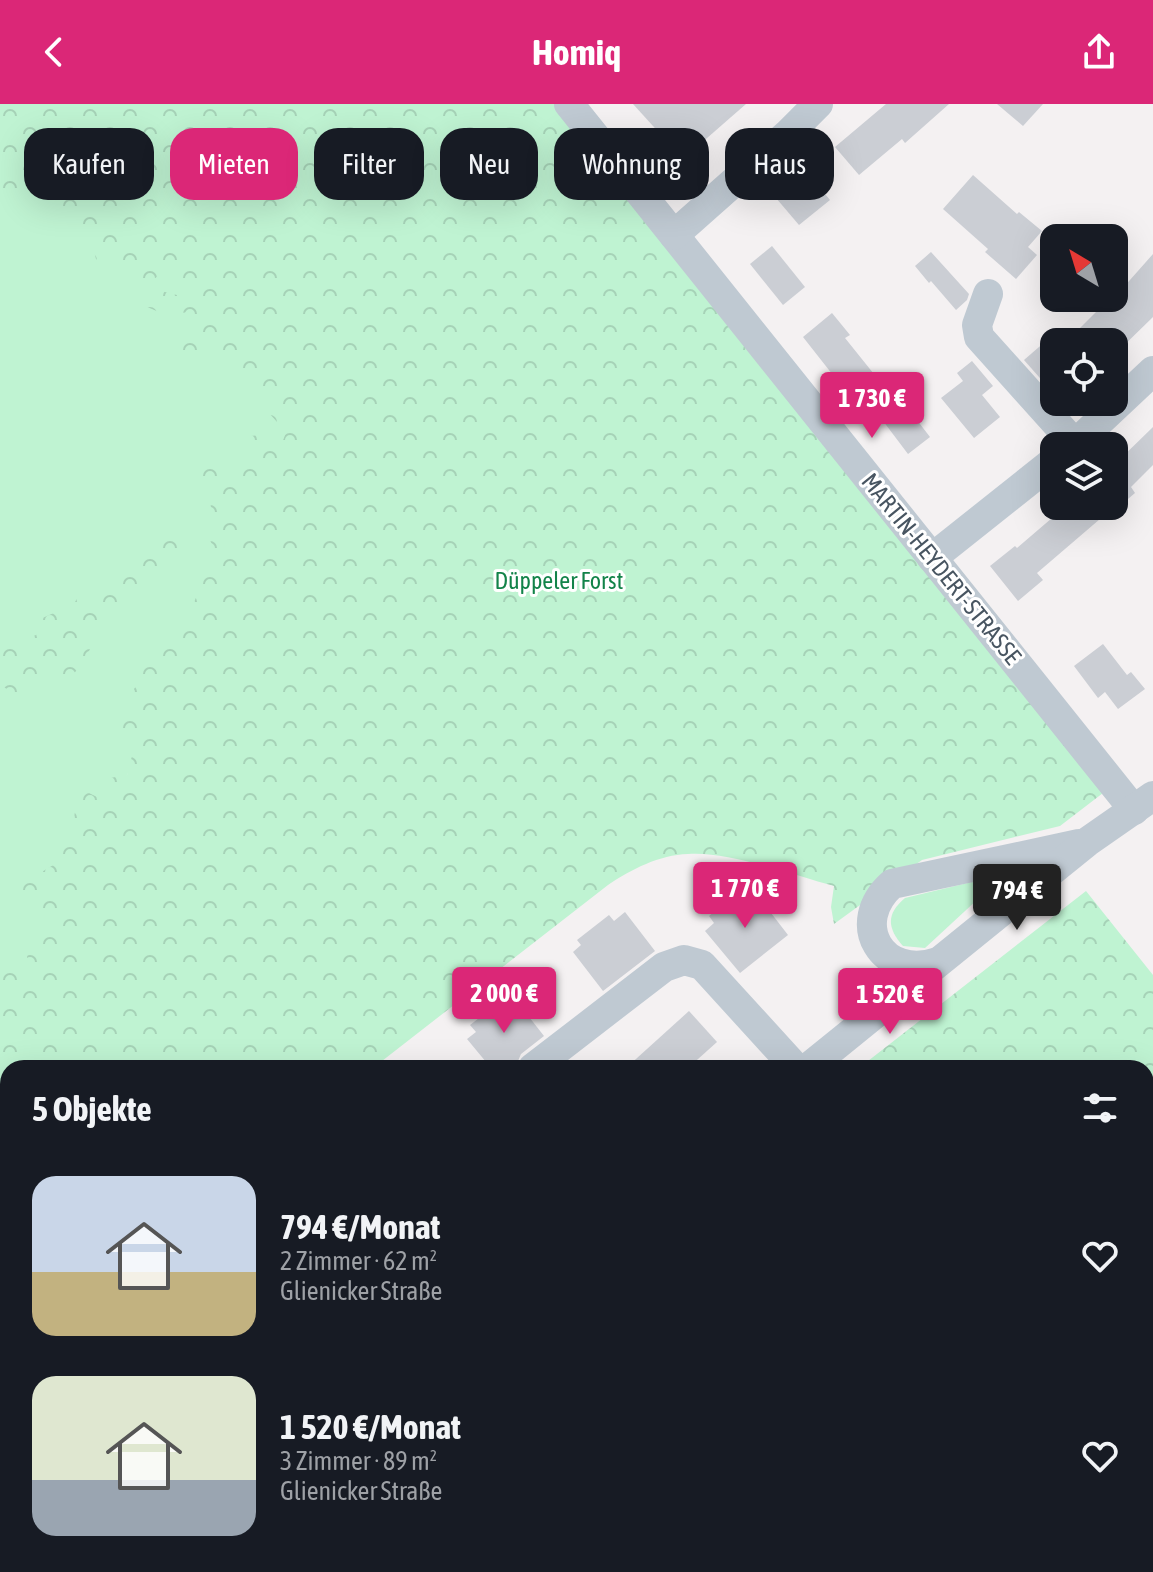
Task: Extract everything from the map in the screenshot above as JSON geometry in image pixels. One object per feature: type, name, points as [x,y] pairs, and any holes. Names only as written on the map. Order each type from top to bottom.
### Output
[{"type":"street","name":"MARTIN-HEYDERT-STRASSE","points":[[569,104],[932,558],[1146,806]]},
{"type":"street","points":[[674,235],[818,104]]},
{"type":"street","points":[[988,294],[977,325],[979,337],[1053,432]]},
{"type":"street","points":[[1088,432],[1153,371]]},
{"type":"street","points":[[932,558],[1040,473]]},
{"type":"street","points":[[818,1060],[1087,842],[1146,806]]},
{"type":"street","points":[[938,962],[911,967],[897,963],[879,948],[871,927],[872,913],[876,900],[892,884],[1087,842]]},
{"type":"street","points":[[543,1060],[664,967],[684,960],[702,965],[789,1060]]},
{"type":"green space","points":[[0,104],[12,104],[38,128],[24,128],[24,200],[115,200],[325,395],[0,1019]]},
{"type":"green space","name":"Düppeler Forst","points":[[0,104],[554,104],[573,128],[554,128],[554,200],[630,200],[1103,793],[1060,826],[922,860],[834,924],[831,907],[834,886],[722,856],[688,854],[656,860],[608,885],[383,1060],[0,1060],[0,971],[4,965],[28,965],[27,957],[42,919],[20,900],[20,885],[60,861],[46,853],[71,837],[77,799],[87,792],[101,799],[110,778],[127,775],[133,752],[125,737],[118,739],[118,712],[141,679],[142,671],[166,633],[195,600],[215,551],[205,529],[213,522],[209,493],[195,485],[200,464],[246,459],[252,455],[250,436],[260,435],[279,450],[290,423],[278,423],[246,388],[242,372],[234,368],[226,373],[225,361],[200,356],[189,373],[181,346],[192,311],[168,316],[145,306],[161,291],[193,299],[196,292],[182,282],[175,262],[153,280],[134,282],[96,259],[87,224],[78,229],[56,200],[154,200],[154,128],[24,128],[24,193],[0,190]]},
{"type":"green space","points":[[180,529],[189,545],[152,590],[100,626],[82,667],[65,679],[44,678],[16,696],[0,684],[0,652],[7,646],[36,635],[38,620],[74,604],[83,587],[95,589],[142,559],[153,544],[152,532]]},
{"type":"green space","points":[[1005,874],[925,948],[903,946],[894,933],[892,915],[905,898]]},
{"type":"green space","points":[[1086,891],[1153,975],[1153,1060],[869,1060]]},
{"type":"building","points":[[633,104],[746,104],[709,136],[709,128],[655,128]]},
{"type":"building","points":[[886,104],[949,104],[905,143],[902,139],[859,175],[835,147]]},
{"type":"building","points":[[997,104],[1043,104],[1023,126]]},
{"type":"building","points":[[973,175],[1017,214],[1019,212],[1040,229],[1028,247],[1037,255],[1016,279],[943,209]]},
{"type":"building","points":[[778,200],[830,200],[799,225]]},
{"type":"building","points":[[772,246],[805,287],[783,305],[750,264]]},
{"type":"building","points":[[931,252],[969,294],[956,310],[915,266]]},
{"type":"building","points":[[1153,254],[1153,317],[1128,341],[1128,328],[1080,328],[1096,312],[1128,312],[1128,282]]},
{"type":"building","points":[[832,313],[850,335],[845,338],[906,414],[910,411],[930,437],[908,454],[871,405],[862,412],[803,337]]},
{"type":"building","points":[[1040,346],[1040,378],[1024,360]]},
{"type":"building","points":[[972,361],[993,386],[982,395],[1000,417],[974,438],[941,398],[963,381],[957,373]]},
{"type":"building","points":[[1153,427],[1153,465],[1131,487],[1135,493],[1128,499],[1128,451]]},
{"type":"building","points":[[1050,520],[1099,520],[1037,573],[1043,580],[1018,601],[990,566],[1015,546],[1017,548]]},
{"type":"building","points":[[1103,644],[1127,675],[1131,672],[1145,689],[1118,709],[1105,692],[1098,698],[1074,666]]},
{"type":"building","points":[[739,891],[745,898],[754,891],[788,935],[740,973],[705,931],[714,923],[709,916]]},
{"type":"building","points":[[625,912],[655,951],[603,991],[573,952],[581,945],[577,940],[609,915],[614,921]]},
{"type":"building","points":[[515,999],[544,1036],[521,1054],[518,1060],[484,1060],[467,1039],[476,1032],[470,1025],[501,1001],[506,1007]]},
{"type":"building","points":[[689,1011],[717,1042],[697,1060],[635,1060]]}]
